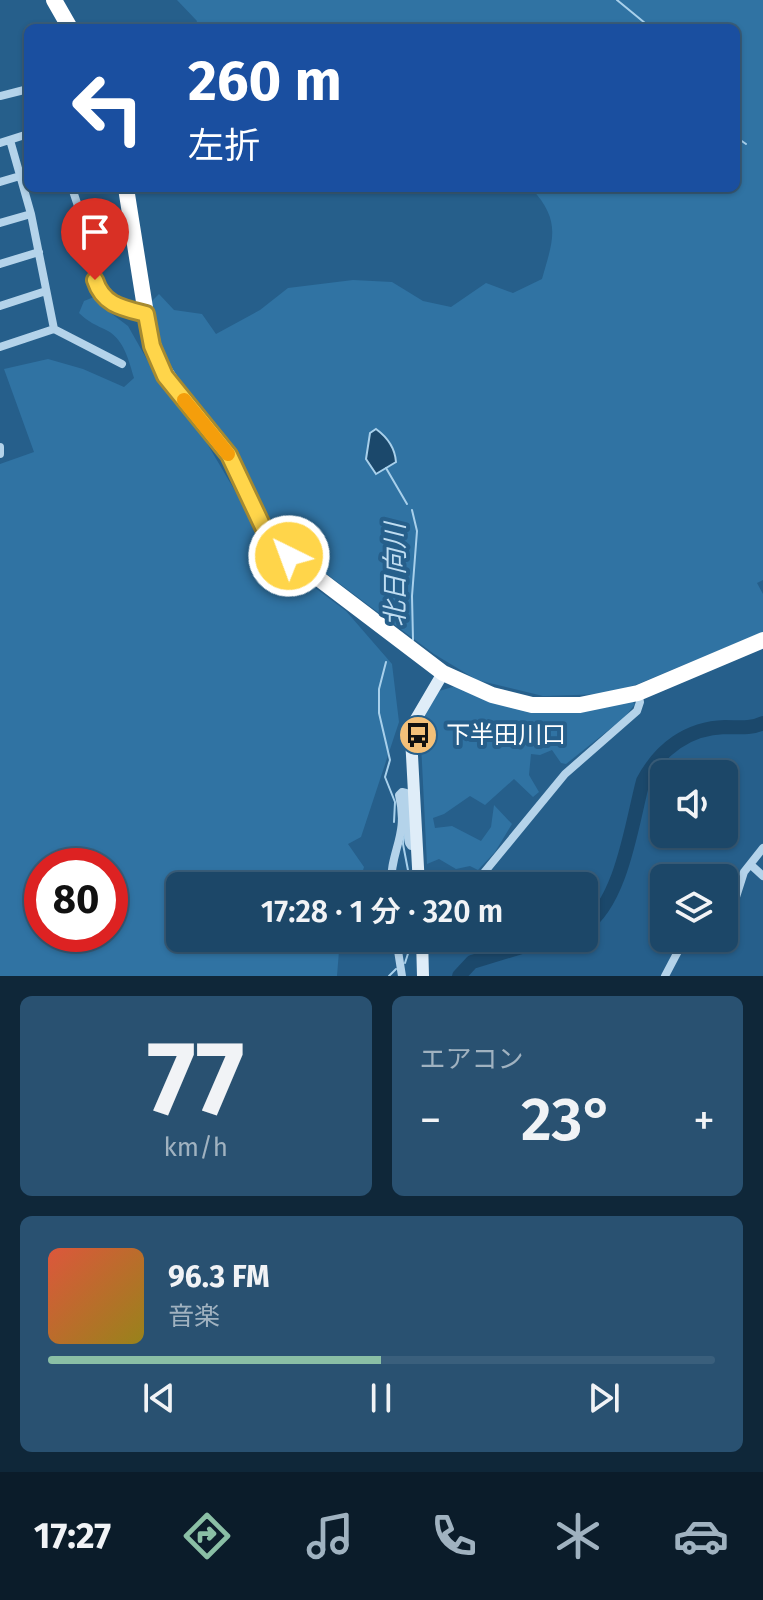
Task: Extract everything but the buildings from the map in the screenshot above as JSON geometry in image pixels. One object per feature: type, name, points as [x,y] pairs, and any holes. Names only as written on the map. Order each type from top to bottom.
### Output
[{"type":"highway","points":[[54,0],[68,24]]},
{"type":"highway","points":[[127,192],[152,346],[165,376],[229,455],[254,510],[276,544],[443,673],[492,695],[532,705],[580,705],[638,693],[763,640]]},
{"type":"main road","points":[[418,872],[411,737],[416,719],[443,673]]},
{"type":"main road","points":[[422,952],[423,976]]},
{"type":"street","points":[[0,96],[24,90]]},
{"type":"street","points":[[0,143],[24,135]]},
{"type":"street","points":[[10,140],[24,190]]},
{"type":"street","points":[[0,182],[20,176]]},
{"type":"street","points":[[25,192],[54,329]]},
{"type":"street","points":[[73,192],[85,227],[99,292],[108,303],[146,314]]},
{"type":"street","points":[[0,223],[31,214]]},
{"type":"street","points":[[0,264],[39,252]]},
{"type":"street","points":[[0,306],[46,291]]},
{"type":"street","points":[[0,347],[54,329],[122,364]]},
{"type":"street","points":[[0,447],[0,454]]},
{"type":"street","points":[[484,872],[565,774],[637,711],[640,702],[638,693]]},
{"type":"street","points":[[392,872],[404,824],[399,795],[402,792],[406,793],[409,843],[417,846]]},
{"type":"street","points":[[738,891],[744,872],[763,848]]},
{"type":"street","points":[[751,865],[763,876]]},
{"type":"street","points":[[665,976],[678,952]]},
{"type":"shaded area","points":[[177,0],[763,0],[763,580],[757,583],[763,594],[763,632],[638,684],[605,694],[543,696],[477,680],[434,654],[289,546],[271,525],[225,436],[174,375],[160,346],[151,302],[159,294],[174,310],[202,314],[216,334],[260,310],[288,288],[353,280],[392,282],[423,301],[451,307],[486,283],[513,293],[542,279],[552,231],[547,211],[534,192],[740,192],[740,24],[196,24],[197,21]]},
{"type":"shaded area","points":[[94,297],[128,326],[163,388],[205,440],[274,557],[346,611],[392,664],[399,722],[361,837],[348,844],[364,867],[362,872],[166,872],[166,952],[339,952],[337,976],[0,976],[0,464],[34,452],[4,369],[48,359],[83,369],[124,387],[134,378],[118,340],[79,313],[84,301]]},
{"type":"shaded area","points":[[376,429],[390,443],[396,462],[376,474],[366,459],[370,433]]},
{"type":"shaded area","points":[[456,686],[493,700],[632,701],[635,704],[625,717],[566,764],[561,763],[552,750],[540,755],[531,754],[529,775],[539,792],[533,797],[514,779],[485,805],[470,796],[433,818],[435,828],[452,826],[481,841],[491,827],[494,805],[512,824],[495,852],[478,870],[470,866],[456,869],[439,859],[427,864],[421,743],[423,719],[439,691]]},
{"type":"waterway","points":[[617,0],[646,24]]},
{"type":"waterway","points":[[740,140],[746,144]]},
{"type":"waterway","name":"北日向川","points":[[386,468],[407,504]]},
{"type":"waterway","name":"北日向川","points":[[412,510],[417,531],[412,596],[413,640]]},
{"type":"waterway","name":"北日向川","points":[[386,662],[379,689],[379,713],[390,760],[385,777],[395,802],[394,822]]},
{"type":"waterway","points":[[598,914],[608,899],[624,860],[643,781],[658,759],[676,742],[699,731],[763,723]]},
{"type":"waterway","name":"北日向川","points":[[405,832],[403,844],[408,872]]},
{"type":"waterway","name":"北日向川","points":[[405,963],[409,952]]},
{"type":"waterway","points":[[459,976],[472,962],[505,952]]},
{"type":"waterway","name":"北日向川","points":[[389,976],[396,969]]},
{"type":"slow traffic","points":[[184,400],[228,454]]},
{"type":"place","name":"下半田川口","points":[[418,735]]},
{"type":"route","points":[[95,280],[99,292],[108,303],[146,314],[152,346],[165,376],[229,455],[264,529],[289,556]]}]
